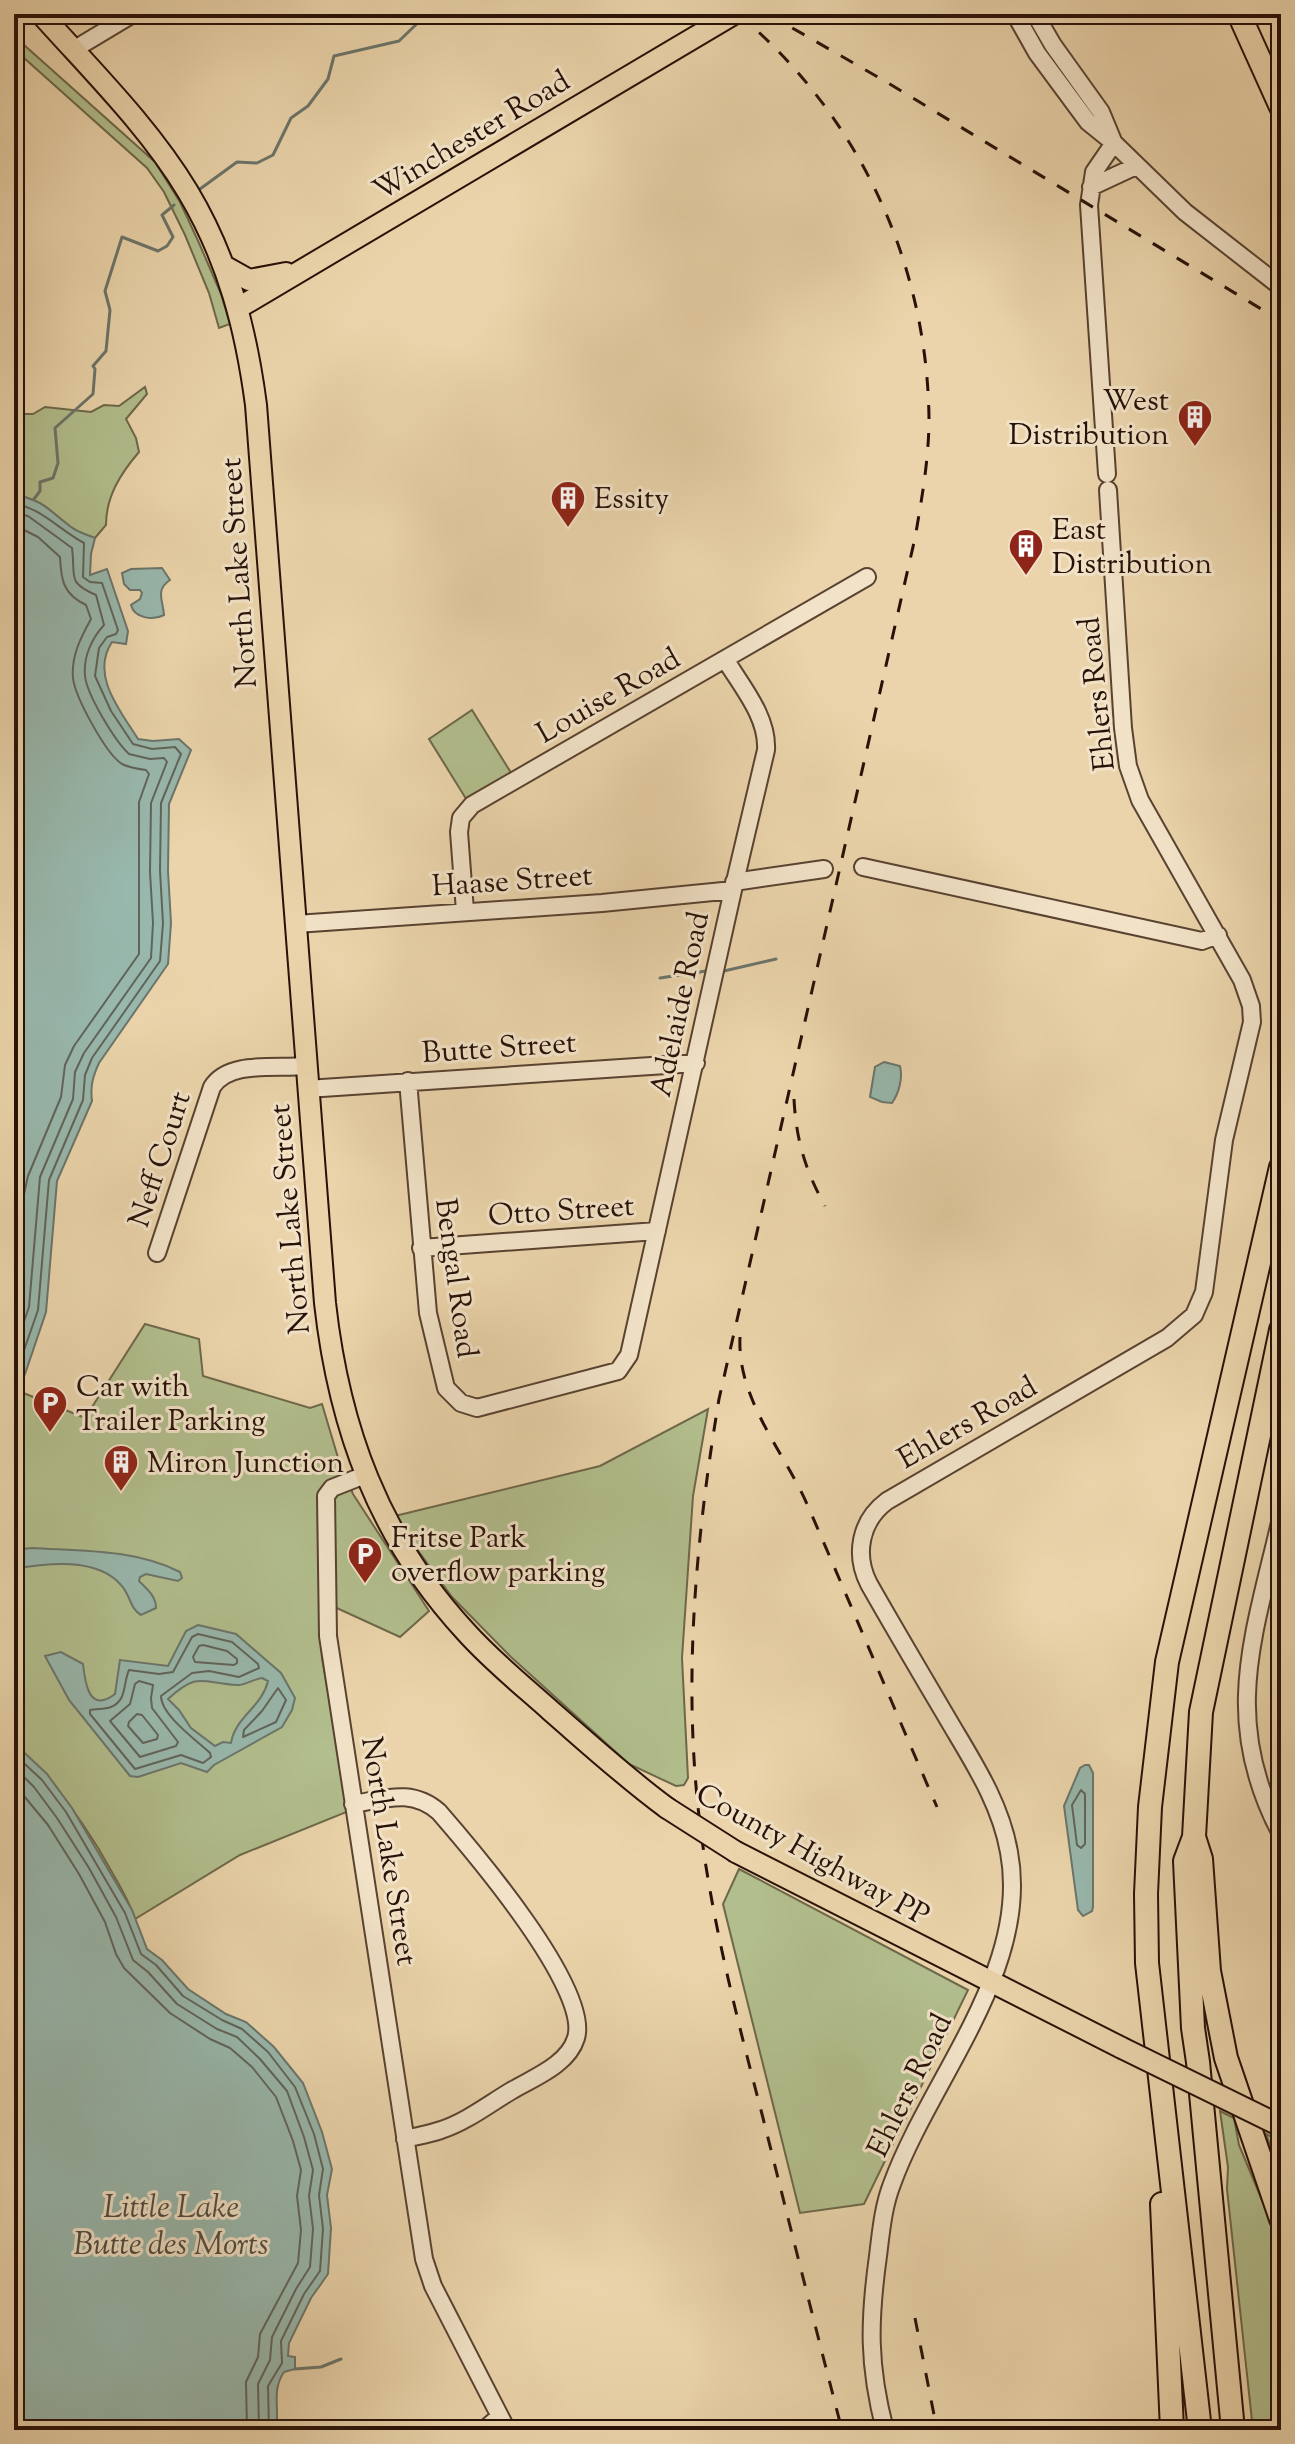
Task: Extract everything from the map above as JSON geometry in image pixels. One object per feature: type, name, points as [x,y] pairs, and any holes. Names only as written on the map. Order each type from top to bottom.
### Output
[{"type":"highway","points":[[1239,14],[1281,107]]},
{"type":"highway","points":[[1200,2430],[1147,1963],[1146,1894],[1157,1731],[1167,1662],[1281,1167]]},
{"type":"highway","points":[[1233,2430],[1193,2028],[1185,1861],[1194,1837],[1201,1712],[1281,1330]]},
{"type":"highway","points":[[1194,1837],[1201,1859],[1203,1921],[1210,1983],[1226,2058],[1254,2147],[1280,2210]]},
{"type":"highway","points":[[1163,2092],[1156,2126],[1172,2430]]},
{"type":"main road","name":"North Lake Street","points":[[41,14],[170,164],[197,209],[224,266],[248,350],[256,405],[307,1089],[331,1356],[346,1421],[365,1475]]},
{"type":"main road","name":"Winchester Road","points":[[238,308],[734,14]]},
{"type":"main road","points":[[224,266],[249,280],[305,268]]},
{"type":"main road","name":"County Highway PP","points":[[365,1475],[412,1563],[465,1632],[618,1770],[667,1808],[736,1852],[1281,2126]]},
{"type":"street","points":[[73,50],[133,14]]},
{"type":"street","points":[[1015,14],[1061,88],[1088,122],[1218,240],[1281,287]]},
{"type":"street","points":[[1035,14],[1101,112],[1114,143]]},
{"type":"street","name":"Ehlers Road","points":[[885,2430],[875,2388],[870,2328],[885,2206],[901,2164],[1004,1951],[1011,1914],[1011,1868],[1002,1823],[984,1782],[869,1584],[861,1565],[862,1539],[873,1515],[887,1501],[1167,1338],[1194,1315],[1204,1292],[1224,1140],[1252,1022],[1247,991],[1146,810],[1128,766],[1089,205],[1094,172],[1114,143]]},
{"type":"street","points":[[1091,187],[1136,166]]},
{"type":"street","name":"Louise Road","points":[[465,911],[459,832],[461,818],[472,805],[867,577]]},
{"type":"street","name":"Adelaide Road","points":[[622,1367],[629,1355],[767,740],[761,718],[725,659]]},
{"type":"street","points":[[863,867],[1202,941],[1218,935]]},
{"type":"street","name":"Haase Street","points":[[296,924],[602,903],[734,886],[824,869]]},
{"type":"street","name":"Butte Street","points":[[307,1089],[696,1063]]},
{"type":"street","name":"Neff Court","points":[[157,1253],[212,1087],[217,1080],[233,1070],[306,1066]]},
{"type":"street","name":"Bengal Road","points":[[408,1081],[428,1313],[450,1394],[469,1407],[484,1407],[611,1375],[622,1367]]},
{"type":"street","name":"Otto Street","points":[[421,1248],[657,1231]]},
{"type":"street","name":"North Lake Street","points":[[365,1475],[327,1493],[328,1636],[429,2277],[503,2423]]},
{"type":"street","points":[[1281,1518],[1245,1688],[1248,1736],[1256,1775],[1281,1834]]},
{"type":"street","points":[[353,1804],[410,1796],[439,1812],[501,1887],[529,1928],[569,1995],[577,2017],[578,2027],[572,2048],[557,2064],[451,2126],[405,2139]]},
{"type":"street","points":[[484,2430],[503,2423]]},
{"type":"green space","points":[[14,36],[155,162],[180,202],[199,243],[230,324],[219,328],[209,293],[185,235],[164,192],[147,168],[14,49]]},
{"type":"green space","points":[[145,387],[147,394],[126,419],[139,452],[116,486],[106,525],[95,538],[73,529],[40,503],[14,494],[14,414],[33,414],[45,407],[91,412],[104,405],[119,406]]},
{"type":"green space","points":[[472,710],[513,776],[468,802],[429,739]]},
{"type":"green space","points":[[145,1324],[199,1339],[203,1376],[310,1408],[322,1404],[339,1461],[353,1494],[429,1611],[400,1637],[328,1604],[320,1613],[322,1658],[349,1811],[240,1855],[135,1919],[103,1856],[80,1821],[43,1772],[14,1743],[14,1398],[21,1392],[85,1418]]},
{"type":"green space","points":[[708,1409],[693,1496],[682,1658],[688,1778],[684,1785],[676,1786],[629,1764],[511,1657],[452,1597],[395,1516],[600,1466]]},
{"type":"green space","points":[[739,1869],[968,1990],[864,2204],[800,2213],[723,1904]]},
{"type":"green space","points":[[1220,2111],[1234,2118],[1239,2145],[1271,2222],[1281,2263],[1281,2430],[1253,2430]]},
{"type":"green space","points":[[1266,2134],[1281,2141],[1281,2177]]},
{"type":"water","points":[[14,494],[40,503],[73,529],[95,538],[90,575],[107,569],[128,631],[126,644],[112,642],[106,654],[104,667],[110,692],[138,739],[179,739],[191,750],[169,804],[171,923],[168,964],[95,1072],[92,1101],[57,1181],[46,1312],[25,1374],[14,1394]]},
{"type":"water","points":[[162,568],[170,580],[161,592],[164,615],[150,618],[136,613],[131,605],[140,599],[142,593],[140,590],[130,590],[124,584],[122,573],[131,569]]},
{"type":"water","points":[[884,1062],[900,1066],[900,1085],[892,1103],[870,1097],[875,1067]]},
{"type":"water","points":[[32,1548],[126,1555],[162,1564],[180,1572],[182,1578],[178,1581],[146,1574],[140,1577],[139,1581],[156,1604],[156,1608],[141,1615],[134,1609],[121,1585],[99,1570],[71,1564],[14,1569],[14,1550]]},
{"type":"water","points":[[198,1625],[236,1634],[281,1673],[295,1698],[292,1710],[282,1727],[214,1765],[207,1772],[181,1763],[138,1777],[130,1776],[69,1700],[45,1656],[61,1652],[83,1664],[90,1694],[99,1700],[106,1699],[115,1694],[120,1660],[168,1666],[186,1631]],"holes":[[[262,1678],[268,1681],[260,1698],[233,1734],[231,1743],[223,1742],[215,1746],[191,1728],[168,1699],[187,1684],[195,1682],[238,1685]]]},
{"type":"water","name":"Little Lake Butte des Morts","points":[[14,1743],[47,1774],[72,1808],[132,1910],[147,1949],[162,1960],[188,1989],[226,2014],[246,2022],[274,2047],[303,2083],[322,2132],[332,2169],[327,2195],[331,2228],[328,2274],[311,2298],[289,2343],[288,2356],[295,2357],[295,2369],[284,2372],[280,2379],[276,2430],[14,2430]]},
{"type":"water","points":[[1089,1765],[1093,1773],[1093,1907],[1083,1916],[1078,1910],[1064,1806],[1080,1768]]},
{"type":"waterway","points":[[200,189],[237,162],[257,163],[273,155],[291,118],[308,106],[328,79],[334,56],[399,41],[427,14]]},
{"type":"waterway","points":[[34,499],[40,491],[40,482],[53,478],[58,463],[55,428],[93,394],[93,366],[106,351],[110,310],[105,291],[122,237],[158,251],[167,246],[173,237],[162,215],[174,205]]},
{"type":"waterway","points":[[724,971],[776,959]]},
{"type":"waterway","points":[[660,978],[706,971]]},
{"type":"waterway","points":[[295,2369],[321,2367],[341,2359]]},
{"type":"railway","points":[[738,14],[781,54],[818,97],[851,145],[878,195],[899,248],[915,303],[925,360],[929,418],[923,493],[915,538],[719,1399],[704,1503],[694,1607],[694,1764],[710,1893],[734,2006],[842,2430]]},
{"type":"railway","points":[[768,14],[883,80],[1281,321]]},
{"type":"railway","points":[[794,1099],[803,1154],[825,1206]]},
{"type":"railway","points":[[740,1337],[741,1360],[754,1403],[807,1504],[937,1807]]},
{"type":"railway","points":[[915,2318],[937,2430]]},
{"type":"place","name":"West Distribution","points":[[1195,448]]},
{"type":"place","name":"Essity","points":[[568,529]]},
{"type":"place","name":"East Distribution","points":[[1026,577]]},
{"type":"place","name":"Car with Trailer Parking","points":[[50,1434]]},
{"type":"place","name":"Miron Junction","points":[[121,1493]]},
{"type":"place","name":"Fritse Park overflow parking","points":[[365,1585]]}]
